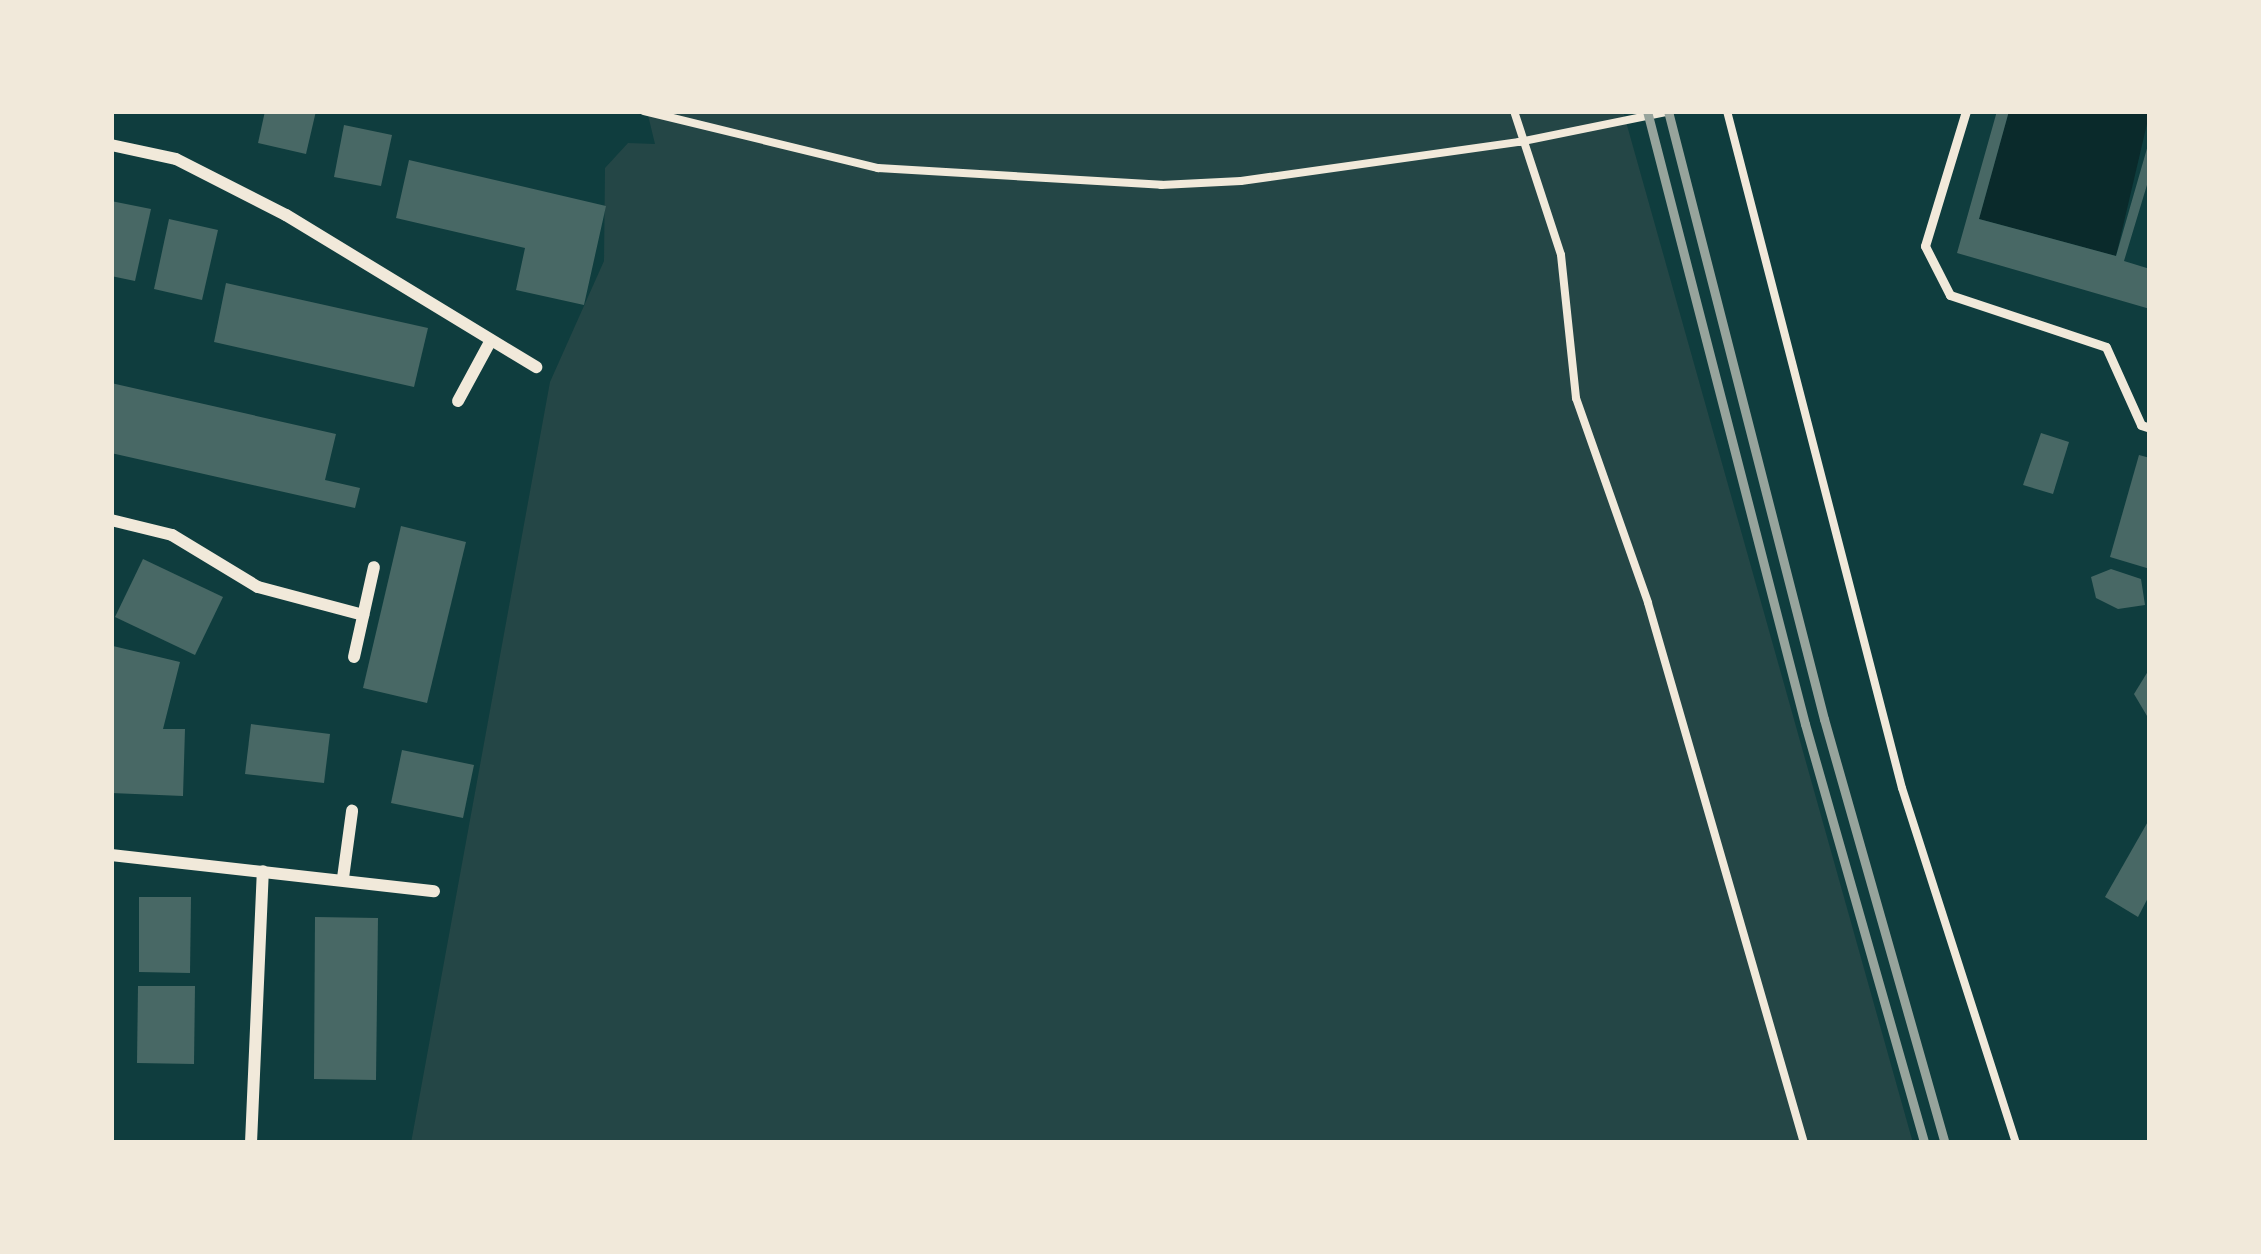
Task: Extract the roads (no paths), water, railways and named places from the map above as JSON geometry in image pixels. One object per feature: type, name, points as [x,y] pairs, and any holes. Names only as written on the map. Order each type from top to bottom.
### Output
[{"type":"street","points":[[111,145],[176,159],[286,215],[536,368]]},
{"type":"street","points":[[458,401],[491,340]]},
{"type":"street","points":[[111,520],[172,535],[258,587],[364,614]]},
{"type":"street","points":[[354,657],[374,567]]},
{"type":"street","points":[[343,878],[352,812]]},
{"type":"street","points":[[111,855],[434,891]]},
{"type":"street","points":[[251,1143],[263,871]]},
{"type":"lane","points":[[1966,111],[1924,246],[1950,295],[2106,347],[2141,425],[2150,428]]},
{"type":"railway","points":[[1647,111],[1805,724],[1924,1143]]},
{"type":"railway","points":[[1668,111],[1824,719],[1945,1143]]}]
